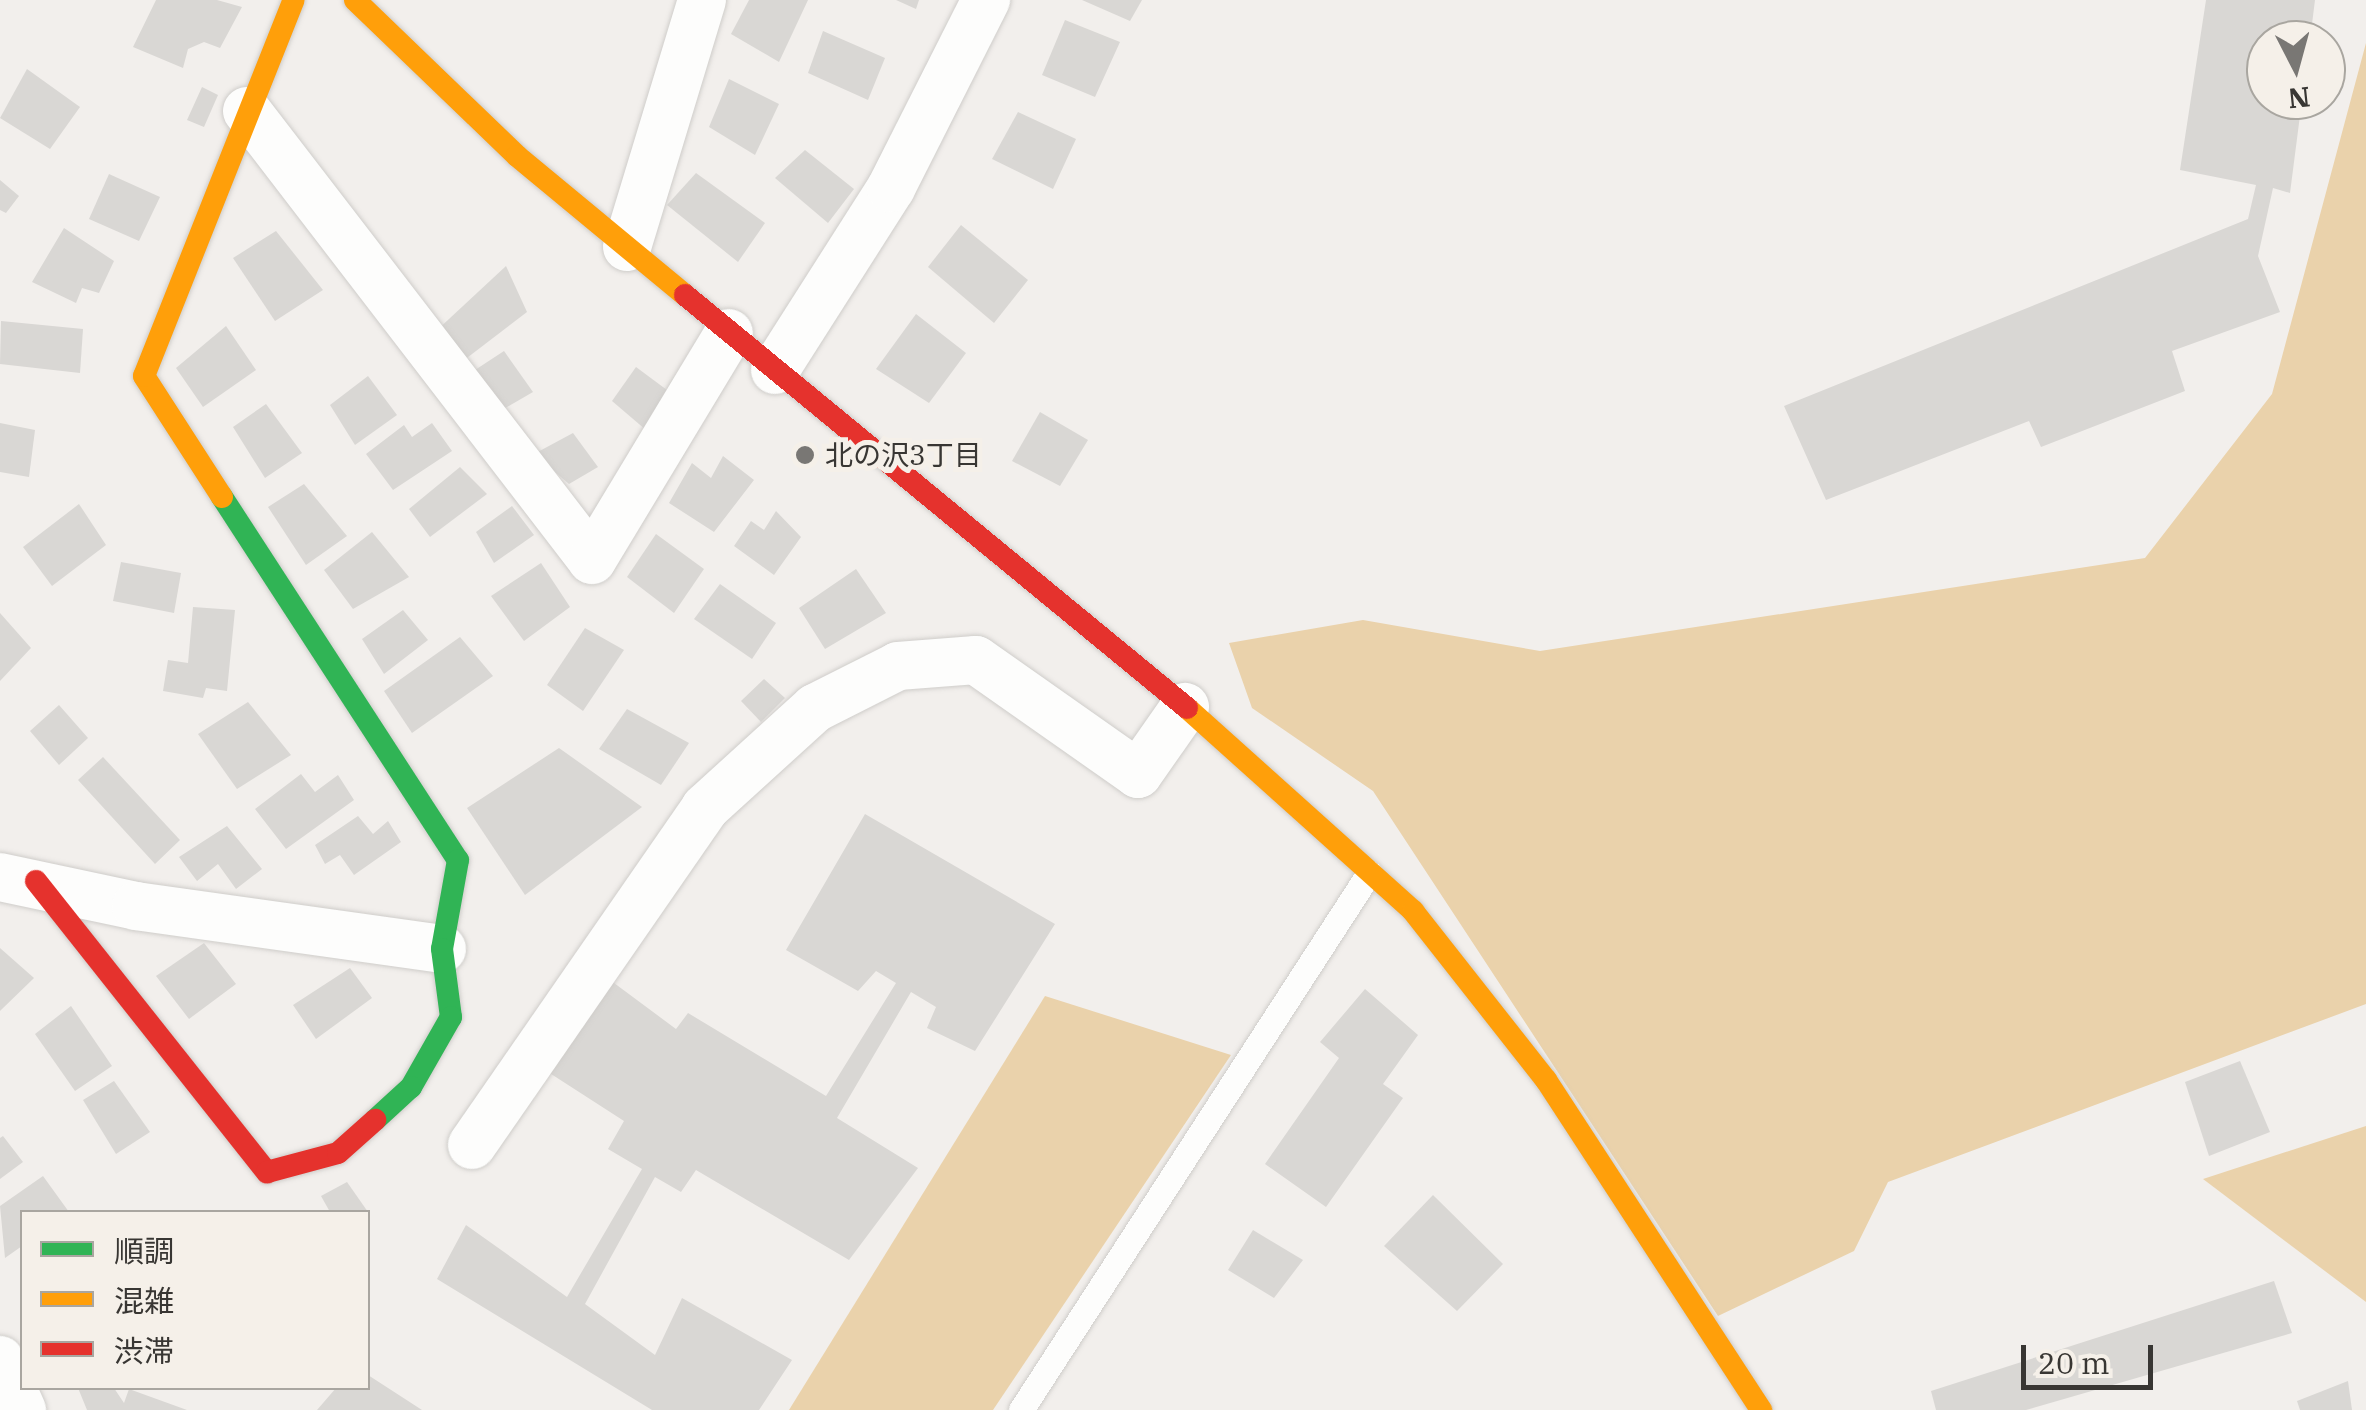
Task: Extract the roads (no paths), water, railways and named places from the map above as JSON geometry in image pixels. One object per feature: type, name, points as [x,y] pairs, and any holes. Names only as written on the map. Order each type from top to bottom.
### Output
[{"type":"street","points":[[18,879],[266,1172],[338,1153],[411,1087],[451,1016],[442,949],[458,860],[144,376],[294,0]]},
{"type":"street","points":[[355,0],[627,248],[1184,707],[1413,911],[1546,1080],[1761,1410]]},
{"type":"street","points":[[627,248],[702,0]]},
{"type":"street","points":[[775,370],[891,188],[986,0]]},
{"type":"street","points":[[247,112],[592,560],[729,333]]},
{"type":"street","points":[[472,1145],[705,808],[814,708],[898,666],[976,660],[1138,774],[1184,707]]},
{"type":"street","points":[[18,879],[136,906],[442,949]]},
{"type":"street","points":[[0,1360],[22,1410]]},
{"type":"lane","points":[[1021,1410],[1369,872]]},
{"type":"place","name":"北の沢3丁目","points":[[805,455]]}]
